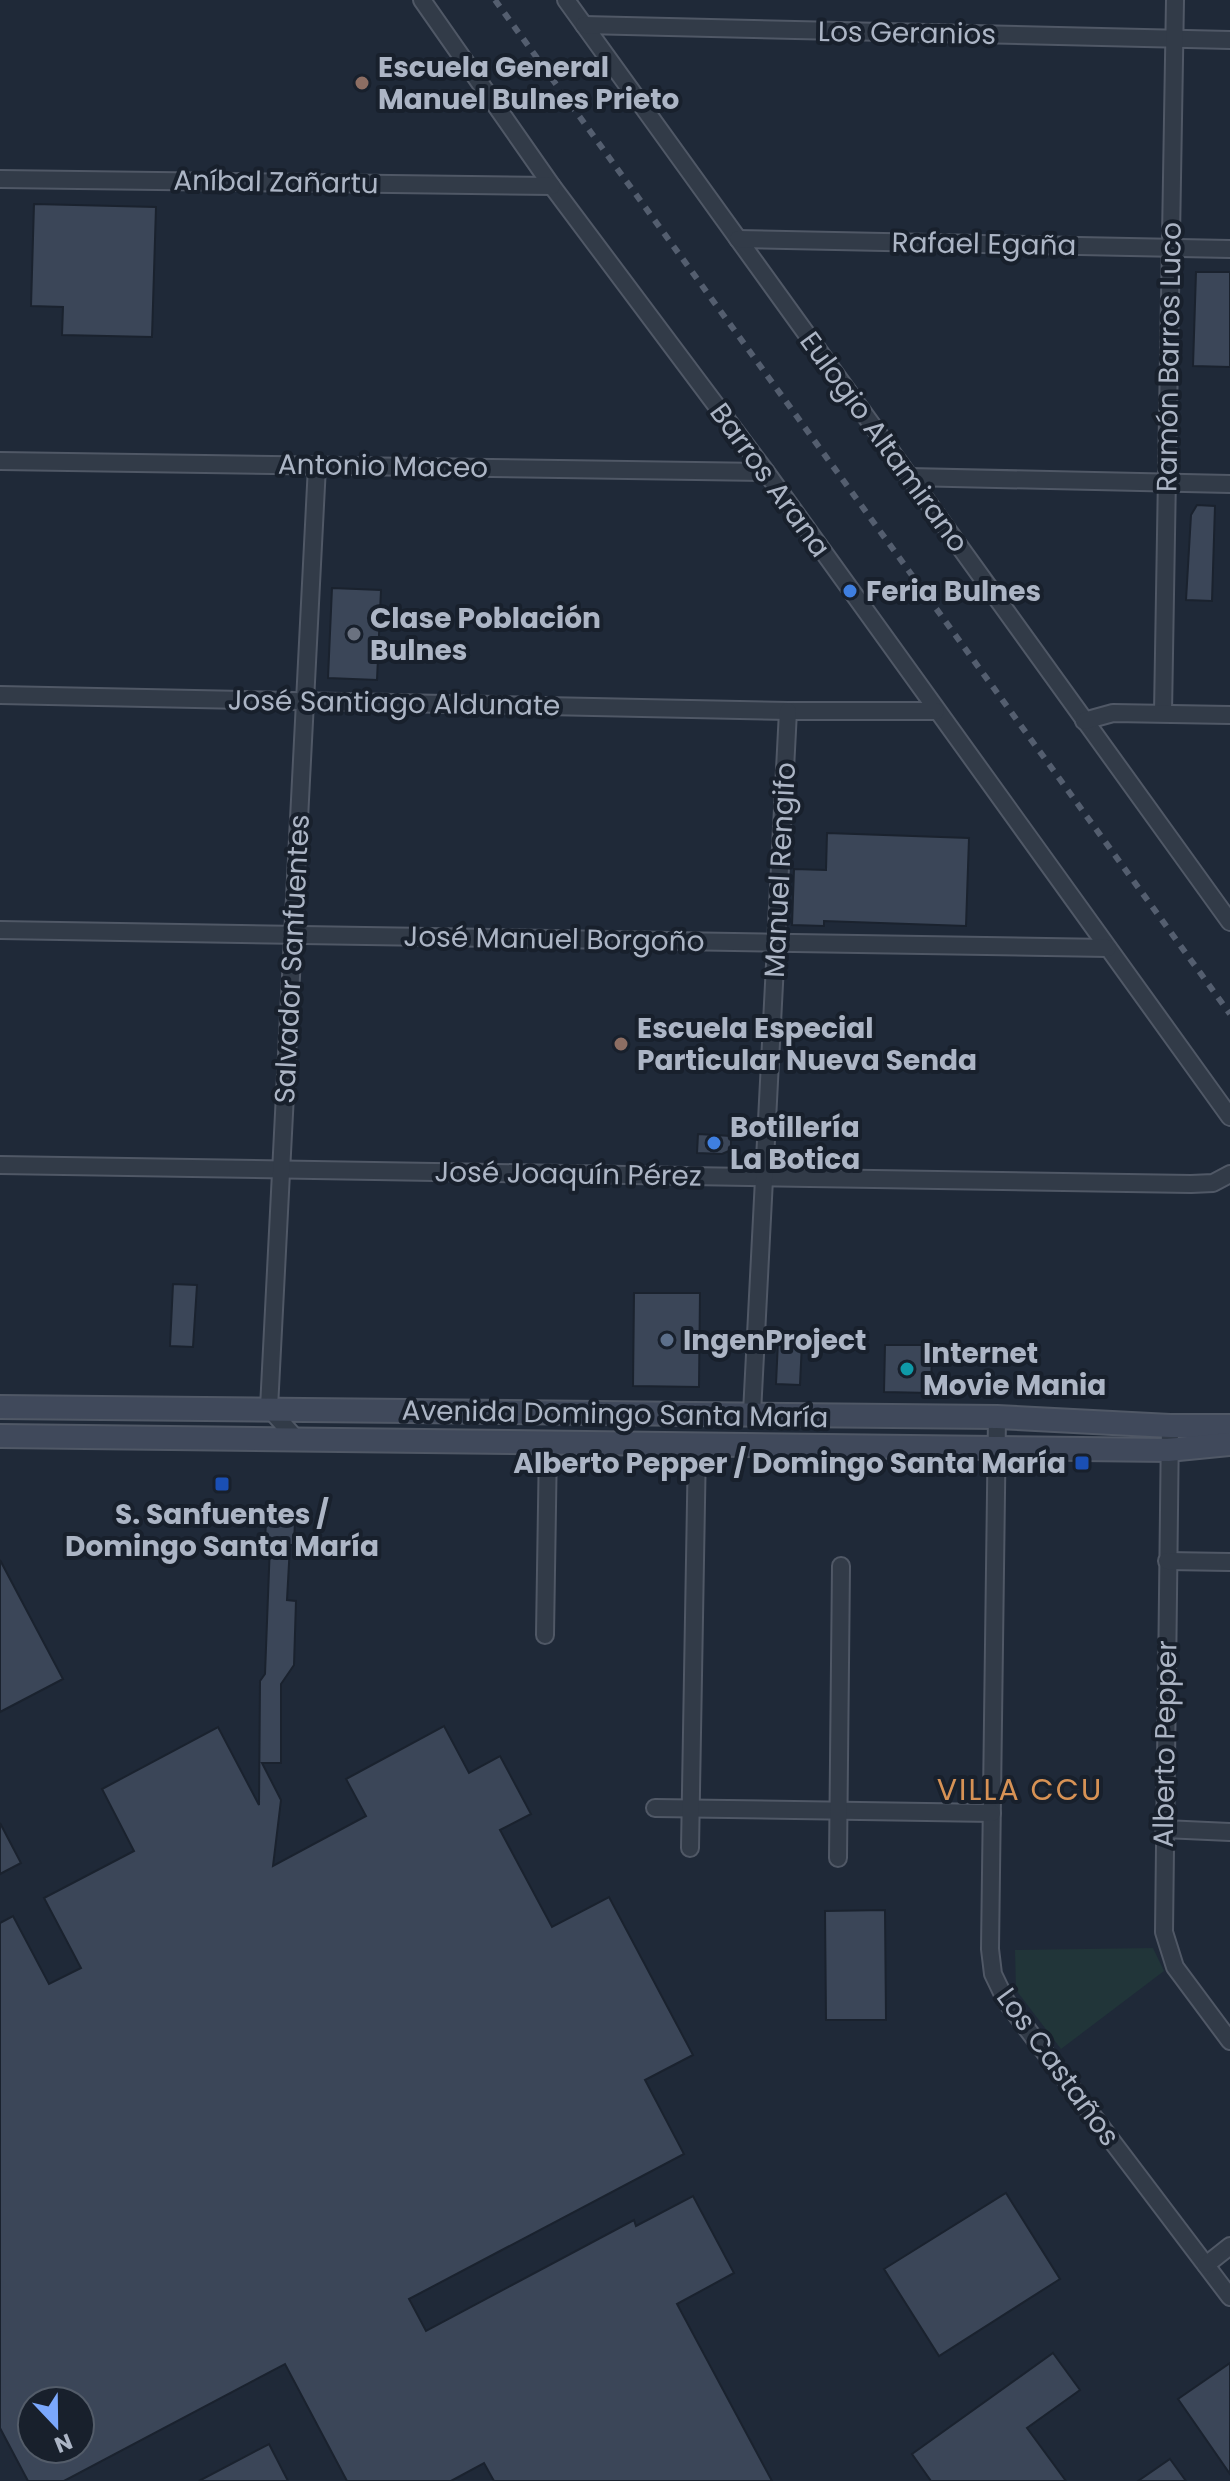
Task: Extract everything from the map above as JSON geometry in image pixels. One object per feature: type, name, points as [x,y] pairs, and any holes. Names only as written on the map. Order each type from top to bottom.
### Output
[{"type":"main road","name":"Avenida Domingo Santa María","points":[[0,1407],[752,1413],[997,1417],[1230,1426]]},
{"type":"main road","name":"Avenida Domingo Santa María","points":[[0,1436],[1168,1450],[1230,1444]]},
{"type":"street","name":"Barros Arana","points":[[422,0],[552,186],[766,472],[1230,1117]]},
{"type":"street","name":"Eulogio Altamirano","points":[[566,0],[1230,922]]},
{"type":"street","name":"Ramón Barros Luco","points":[[1163,713],[1175,0]]},
{"type":"street","name":"Los Geranios","points":[[584,25],[1230,40]]},
{"type":"street","name":"Aníbal Zañartu","points":[[0,179],[552,186]]},
{"type":"street","name":"Rafael Egaña","points":[[738,239],[1230,249]]},
{"type":"street","name":"Antonio Maceo","points":[[0,461],[766,472]]},
{"type":"street","name":"Salvador Sanfuentes","points":[[269,1408],[317,466]]},
{"type":"street","points":[[909,477],[1230,484]]},
{"type":"street","name":"José Santiago Aldunate","points":[[0,695],[788,711],[936,711]]},
{"type":"street","name":"Manuel Rengifo","points":[[752,1413],[788,711]]},
{"type":"street","points":[[1084,721],[1113,713],[1230,715]]},
{"type":"street","name":"José Manuel Borgoño","points":[[0,930],[1108,948]]},
{"type":"street","name":"José Joaquín Pérez","points":[[0,1165],[1191,1184],[1213,1183],[1230,1174]]},
{"type":"street","points":[[269,1408],[298,1441]]},
{"type":"street","name":"Los Castaños","points":[[997,1417],[990,1962],[998,1988],[1230,2297]]},
{"type":"street","name":"Alberto Pepper","points":[[1170,1426],[1163,1921],[1169,1954],[1183,1979],[1230,2041]]},
{"type":"street","points":[[545,1635],[548,1443]]},
{"type":"street","points":[[690,1848],[697,1445]]},
{"type":"street","points":[[1167,1561],[1230,1562]]},
{"type":"street","points":[[838,1858],[841,1566]]},
{"type":"street","points":[[655,1808],[992,1813]]},
{"type":"street","points":[[1164,1829],[1230,1832]]},
{"type":"street","points":[[1206,2265],[1230,2246]]},
{"type":"green space","points":[[1153,1948],[1164,1971],[1061,2049],[1016,1990],[1015,1950]]},
{"type":"building","points":[[34,204],[156,207],[152,337],[62,335],[63,307],[31,306]]},
{"type":"building","points":[[1196,272],[1230,272],[1230,367],[1193,366]]},
{"type":"building","points":[[1197,505],[1215,506],[1212,601],[1186,600],[1191,515]]},
{"type":"building","name":"Clase Población Bulnes","points":[[332,588],[381,590],[377,680],[328,678]]},
{"type":"building","points":[[827,833],[969,838],[966,926],[824,921],[824,926],[792,925],[794,869],[826,870]]},
{"type":"building","name":"Botillería La Botica","points":[[698,1134],[731,1136],[731,1150],[722,1154],[697,1153]]},
{"type":"building","points":[[173,1284],[197,1285],[193,1347],[170,1346]]},
{"type":"building","name":"IngenProject","points":[[634,1293],[700,1293],[699,1387],[633,1386]]},
{"type":"building","points":[[778,1341],[802,1342],[800,1385],[776,1384]]},
{"type":"building","points":[[885,1345],[932,1345],[931,1393],[884,1392]]},
{"type":"building","points":[[266,1519],[295,1520],[294,1545],[290,1545],[287,1600],[296,1601],[294,1665],[281,1684],[281,1763],[262,1763],[281,1800],[273,1866],[366,1816],[346,1779],[444,1726],[469,1773],[500,1756],[531,1814],[500,1830],[552,1927],[609,1897],[693,2055],[645,2080],[684,2154],[409,2299],[426,2331],[634,2220],[636,2226],[693,2196],[734,2273],[677,2304],[772,2481],[494,2481],[484,2463],[451,2481],[347,2481],[285,2364],[96,2464],[96,2385],[16,2385],[16,2458],[0,2428],[0,1923],[13,1916],[49,1984],[81,1968],[44,1898],[134,1851],[102,1789],[218,1727],[259,1805],[260,1681],[265,1674],[270,1544],[265,1544]]},
{"type":"building","points":[[0,1560],[63,1679],[0,1712]]},
{"type":"building","points":[[0,1823],[21,1863],[0,1874]]},
{"type":"building","points":[[885,1910],[886,2020],[826,2020],[825,1911]]},
{"type":"building","points":[[1006,2193],[1060,2279],[939,2356],[884,2269]]},
{"type":"building","points":[[1053,2353],[1080,2390],[1027,2428],[1066,2481],[931,2481],[912,2454]]},
{"type":"building","points":[[1230,2363],[1230,2474],[1178,2399]]},
{"type":"building","points":[[269,2444],[288,2481],[199,2481]]},
{"type":"building","points":[[1170,2459],[1186,2481],[1138,2481]]},
{"type":"building","points":[[20,2465],[94,2465],[64,2481],[28,2481]]},
{"type":"railway","points":[[495,0],[1230,1014]]},
{"type":"place","name":"Escuela General Manuel Bulnes Prieto","points":[[362,83]]},
{"type":"place","name":"Feria Bulnes","points":[[850,591]]},
{"type":"place","name":"Clase Población Bulnes","points":[[354,634]]},
{"type":"place","name":"Escuela Especial Particular Nueva Senda","points":[[621,1044]]},
{"type":"place","name":"Botillería La Botica","points":[[714,1143]]},
{"type":"place","name":"IngenProject","points":[[667,1340]]},
{"type":"place","name":"Internet Movie Mania","points":[[907,1369]]},
{"type":"place","name":"Alberto Pepper / Domingo Santa María","points":[[1082,1463]]},
{"type":"place","name":"S. Sanfuentes / Domingo Santa María","points":[[222,1484]]},
{"type":"district","name":"VILLA CCU","points":[[1020,1789]]}]
